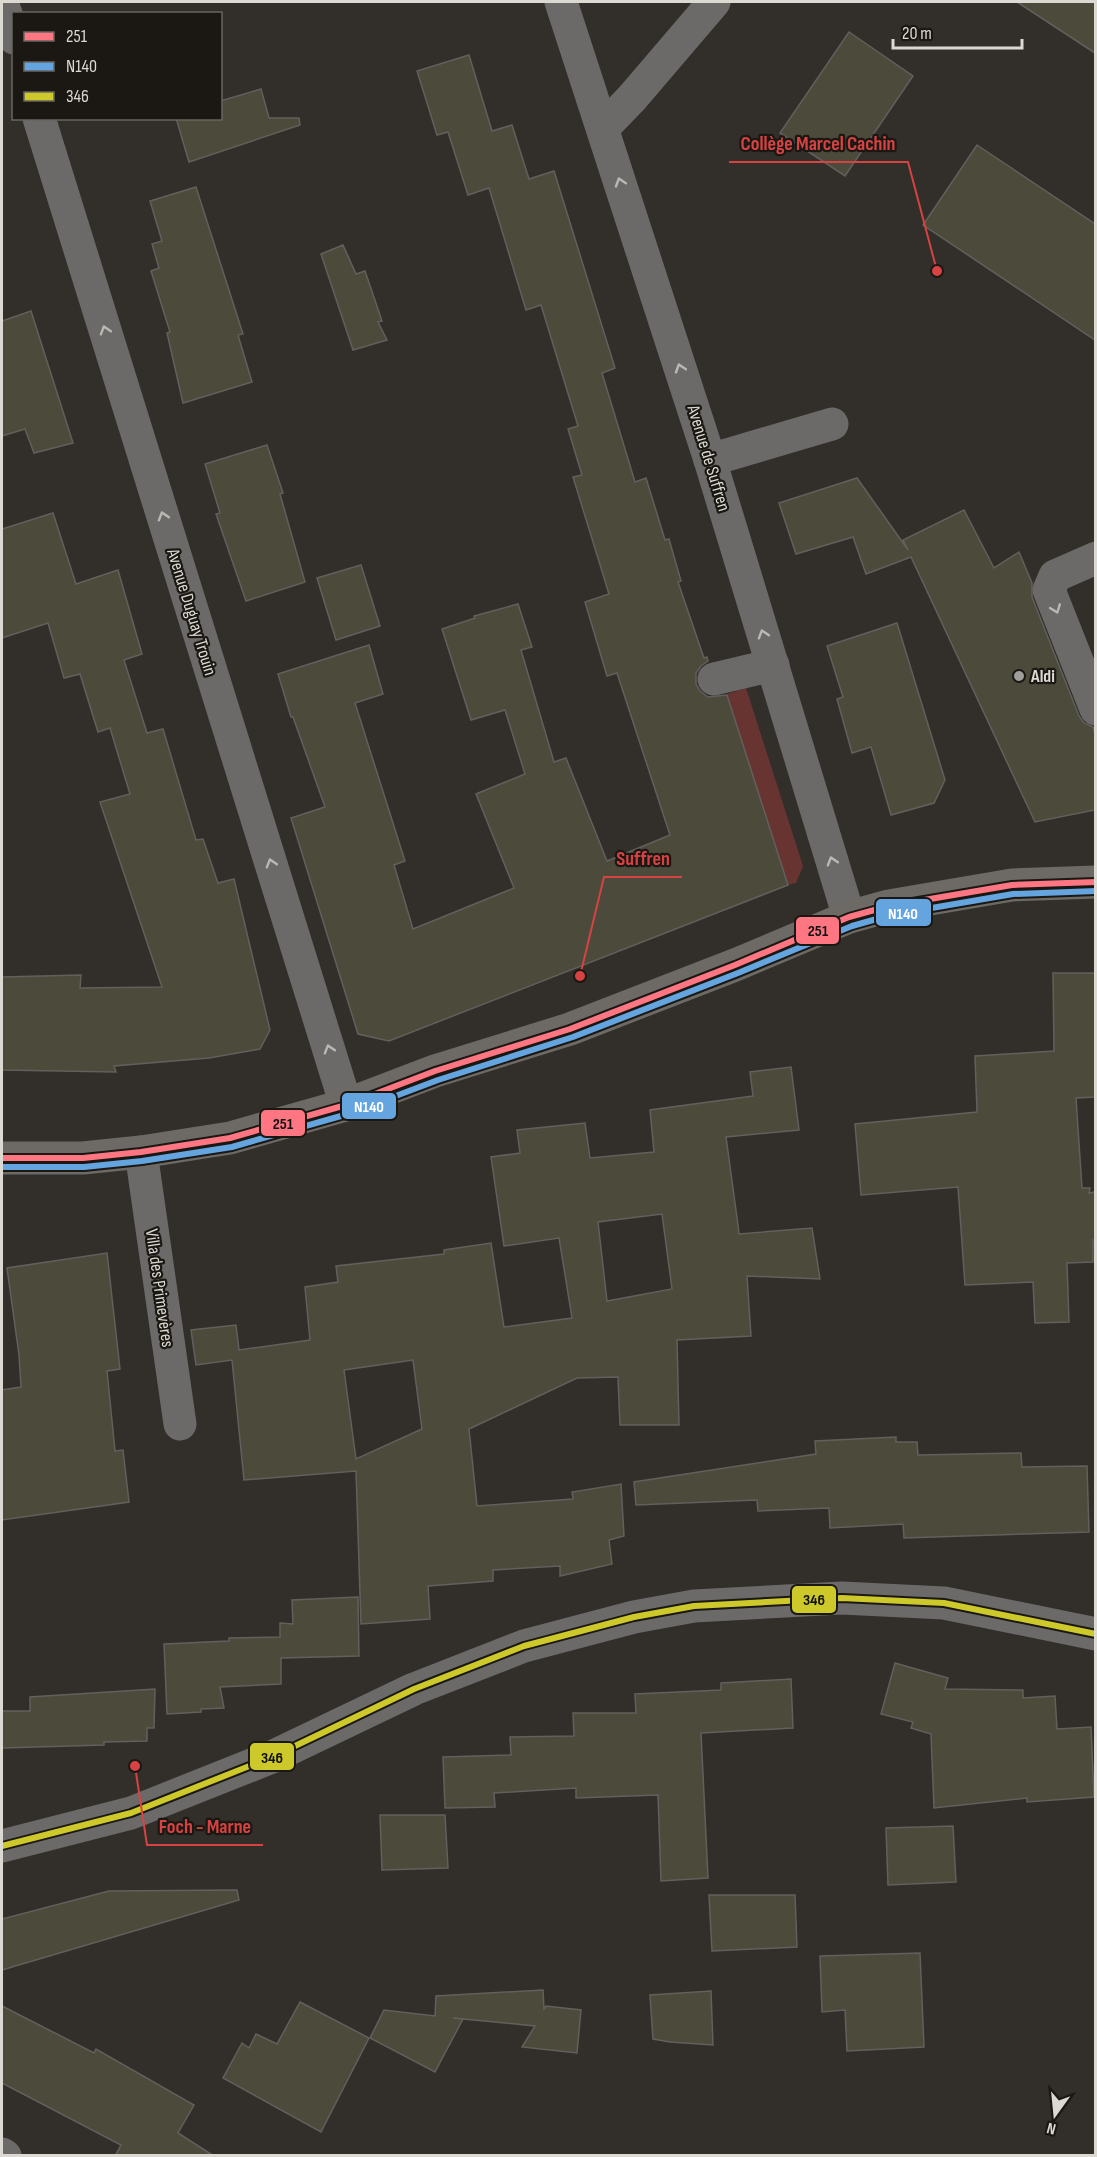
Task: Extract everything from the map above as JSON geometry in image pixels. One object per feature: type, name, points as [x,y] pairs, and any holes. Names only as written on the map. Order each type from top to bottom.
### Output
[{"type":"main road","points":[[2,1158],[83,1158],[141,1152],[231,1138],[346,1105],[435,1071],[570,1029],[735,965],[849,917],[889,906],[1012,885],[1095,882]]},
{"type":"street","points":[[2,2],[12,32]]},
{"type":"street","name":"Avenue de Suffren","points":[[561,2],[710,460],[849,917]]},
{"type":"street","points":[[603,128],[632,98],[714,2]]},
{"type":"street","name":"Avenue Duguay Trouin","points":[[40,120],[346,1105]]},
{"type":"street","points":[[710,460],[832,424]]},
{"type":"street","points":[[1095,558],[1055,576],[1049,590],[1095,709]]},
{"type":"street","points":[[714,679],[773,665]]},
{"type":"street","name":"Villa des Primevères","points":[[141,1152],[180,1424]]},
{"type":"street","points":[[2,1846],[131,1813],[272,1757],[414,1689],[524,1646],[634,1617],[694,1606],[842,1598],[944,1604],[1095,1634]]},
{"type":"shaded area","points":[[746,688],[803,866],[796,883],[788,885],[727,694]]},
{"type":"building","points":[[1017,2],[1095,2],[1095,53]]},
{"type":"building","points":[[849,32],[913,76],[845,176],[780,133]]},
{"type":"building","points":[[469,55],[492,131],[512,125],[529,179],[554,171],[615,368],[602,373],[635,482],[646,478],[665,540],[669,539],[681,581],[678,582],[704,658],[707,657],[708,661],[696,673],[696,684],[700,691],[708,697],[727,695],[788,885],[389,1041],[358,1034],[291,818],[325,807],[293,717],[291,717],[278,674],[369,645],[383,694],[355,703],[405,861],[394,865],[413,929],[514,888],[476,794],[525,774],[505,710],[471,720],[442,629],[475,618],[474,616],[518,604],[532,647],[521,650],[554,762],[566,758],[607,861],[670,835],[617,673],[607,676],[585,602],[609,594],[573,477],[582,475],[568,429],[578,426],[541,305],[526,310],[489,188],[468,195],[448,132],[437,135],[417,71]]},
{"type":"building","points":[[261,89],[269,118],[299,118],[300,125],[189,162],[177,120],[222,120],[222,100]]},
{"type":"building","points":[[977,145],[1095,224],[1095,340],[923,225]]},
{"type":"building","points":[[196,187],[243,334],[238,335],[252,382],[183,403],[167,333],[170,332],[151,271],[159,268],[152,244],[162,241],[150,201]]},
{"type":"building","points":[[343,245],[356,274],[365,271],[382,321],[378,322],[387,340],[353,350],[321,254]]},
{"type":"building","points":[[31,311],[73,443],[34,453],[25,429],[2,436],[2,321]]},
{"type":"building","points":[[267,445],[283,493],[280,494],[305,582],[246,601],[216,514],[220,513],[205,464]]},
{"type":"building","name":"Aldi","points":[[857,478],[908,550],[903,540],[964,510],[994,568],[1019,552],[1032,583],[1032,597],[1079,716],[1084,723],[1093,727],[1095,734],[1095,810],[1035,822],[911,557],[866,574],[853,537],[796,554],[779,503]]},
{"type":"building","points":[[53,513],[76,584],[118,570],[142,654],[124,660],[147,733],[163,729],[196,840],[203,839],[218,883],[234,879],[270,1030],[260,1049],[209,1058],[114,1066],[116,1072],[2,1070],[2,977],[81,975],[80,988],[162,987],[100,802],[130,794],[110,728],[98,732],[80,674],[64,678],[48,623],[2,638],[2,529]]},
{"type":"building","points":[[361,565],[380,626],[336,640],[317,578]]},
{"type":"building","points":[[897,623],[945,780],[934,803],[891,815],[871,747],[852,753],[837,699],[843,697],[827,646]]},
{"type":"building","points":[[1053,973],[1095,973],[1095,1097],[1076,1098],[1082,1188],[1090,1188],[1089,1193],[1095,1192],[1095,1240],[1093,1240],[1093,1262],[1067,1263],[1069,1322],[1035,1323],[1033,1282],[965,1285],[958,1187],[861,1195],[855,1124],[977,1112],[975,1056],[1054,1051]]},
{"type":"building","points":[[791,1067],[799,1130],[726,1137],[739,1234],[812,1228],[820,1279],[747,1276],[751,1336],[677,1340],[679,1425],[620,1425],[618,1377],[577,1378],[469,1429],[477,1506],[573,1499],[572,1492],[621,1484],[624,1536],[609,1540],[612,1564],[560,1576],[560,1566],[493,1570],[493,1581],[428,1586],[430,1619],[361,1624],[356,1471],[244,1480],[232,1360],[196,1365],[191,1330],[236,1325],[239,1350],[310,1340],[305,1287],[338,1282],[336,1266],[444,1254],[444,1250],[491,1243],[504,1327],[572,1318],[559,1238],[504,1246],[491,1157],[520,1153],[517,1130],[585,1123],[590,1158],[654,1152],[650,1110],[753,1096],[750,1072]],"holes":[[[662,1214],[672,1289],[607,1301],[598,1222]],[[413,1360],[422,1429],[356,1459],[344,1370]]]},
{"type":"building","points":[[107,1253],[120,1369],[107,1371],[115,1451],[123,1450],[129,1502],[2,1520],[2,1390],[21,1387],[7,1268]]},
{"type":"building","points":[[896,1437],[896,1442],[917,1442],[918,1455],[1021,1453],[1022,1467],[1087,1466],[1089,1532],[904,1538],[903,1524],[830,1528],[829,1508],[758,1511],[757,1500],[636,1505],[634,1482],[816,1454],[815,1441]]},
{"type":"building","points":[[358,1597],[359,1656],[281,1658],[281,1684],[220,1687],[224,1708],[167,1714],[164,1644],[229,1641],[229,1638],[280,1637],[280,1623],[293,1624],[292,1600]]},
{"type":"building","points":[[895,1663],[948,1678],[945,1689],[1023,1690],[1023,1698],[1055,1696],[1057,1729],[1091,1727],[1094,1797],[1027,1802],[1027,1798],[934,1808],[931,1734],[911,1728],[913,1722],[881,1714]]},
{"type":"building","points":[[791,1679],[793,1728],[701,1733],[708,1878],[661,1881],[658,1795],[576,1798],[576,1788],[494,1793],[495,1807],[445,1808],[443,1757],[511,1755],[510,1737],[574,1736],[573,1713],[636,1713],[635,1694],[721,1690],[721,1683]]},
{"type":"building","points":[[155,1689],[154,1728],[147,1728],[147,1741],[104,1742],[104,1745],[2,1748],[2,1711],[30,1711],[30,1697]]},
{"type":"building","points":[[380,1815],[445,1815],[448,1868],[382,1870]]},
{"type":"building","points":[[953,1826],[956,1882],[888,1885],[886,1828]]},
{"type":"building","points":[[237,1890],[239,1900],[2,1970],[2,1919],[109,1891]]},
{"type":"building","points":[[709,1895],[795,1895],[797,1947],[712,1951]]},
{"type":"building","points":[[920,1953],[924,2047],[847,2051],[845,2010],[822,2012],[820,1956]]},
{"type":"building","points":[[543,1990],[544,2009],[546,2006],[581,2010],[577,2053],[522,2047],[535,2026],[453,2018],[463,2019],[435,2072],[370,2038],[384,2010],[435,2016],[436,1996]]},
{"type":"building","points":[[711,1991],[713,2045],[653,2039],[650,1995]]},
{"type":"building","points":[[300,2002],[369,2038],[321,2132],[223,2078],[242,2043],[249,2048],[256,2034],[277,2044]]},
{"type":"building","points":[[2,2006],[94,2053],[96,2049],[194,2105],[178,2133],[214,2156],[115,2156],[121,2145],[2,2083]]},
{"type":"transit line","name":"251","points":[[2,1158],[83,1158],[141,1152],[230,1138],[346,1105],[435,1071],[570,1029],[735,965],[849,917],[889,906],[1012,885],[1096,882]]},
{"type":"transit line","name":"N140","points":[[2,1167],[84,1167],[142,1161],[232,1147],[348,1114],[438,1080],[573,1037],[852,926],[891,915],[1013,894],[1096,891]]},
{"type":"transit line","name":"346","points":[[2,1846],[131,1813],[272,1757],[414,1689],[524,1646],[634,1617],[694,1606],[842,1598],[944,1603],[1096,1634]]},
{"type":"place","name":"Collège Marcel Cachin","points":[[937,271]]},
{"type":"place","name":"Aldi","points":[[1019,676]]},
{"type":"place","name":"Suffren","points":[[580,976]]},
{"type":"place","name":"Foch - Marne","points":[[135,1766]]}]
